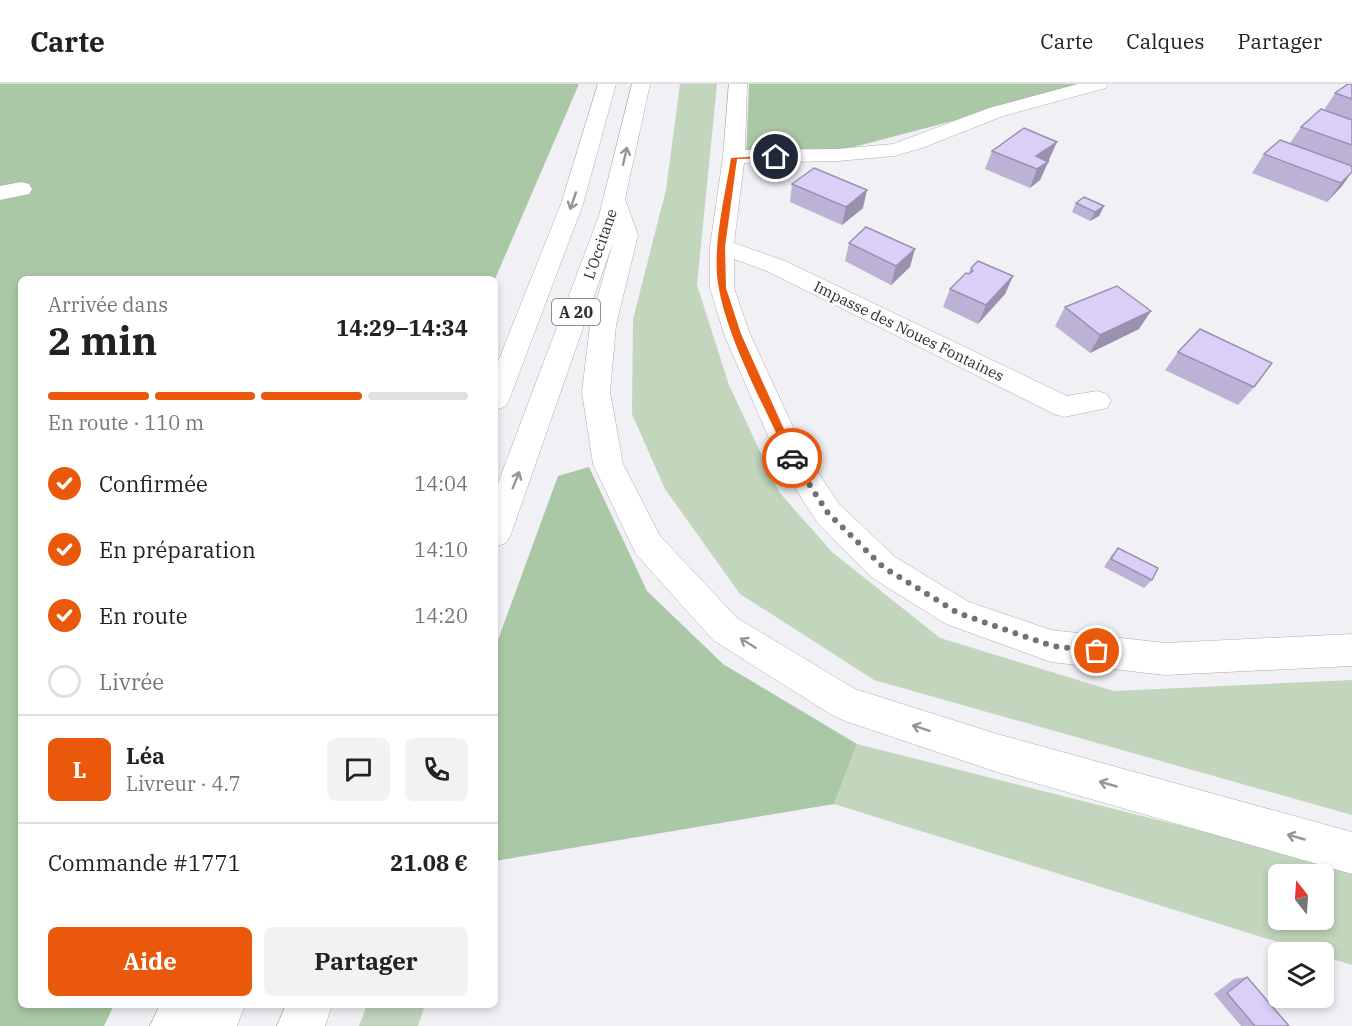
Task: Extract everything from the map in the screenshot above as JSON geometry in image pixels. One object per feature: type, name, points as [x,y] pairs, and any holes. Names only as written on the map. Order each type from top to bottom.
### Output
[{"type":"main road","name":"A 20","points":[[498,393],[572,204],[607,84]]},
{"type":"main road","name":"L'Occitane","points":[[498,526],[521,469],[615,200],[641,84]]},
{"type":"main road","points":[[738,84],[734,158],[722,247],[722,288],[737,334],[792,458],[828,513],[883,567],[958,613],[1052,646],[1165,659],[1352,650]]},
{"type":"main road","points":[[734,158],[838,155],[894,150],[996,112],[1099,84]]},
{"type":"main road","points":[[615,200],[626,234],[603,325],[596,392],[608,464],[648,545],[725,629],[845,703],[997,753],[1352,853]]},
{"type":"main road","name":"Impasse des Noues Fontaines","points":[[722,247],[776,266],[1064,407],[1097,401]]},
{"type":"main road","points":[[174,1026],[186,1008]]},
{"type":"main road","points":[[213,1026],[221,1008]]},
{"type":"main road","points":[[301,1026],[308,1008]]},
{"type":"green space","points":[[0,84],[579,84],[496,276],[18,276],[18,1008],[113,1008],[104,1026],[0,1026]]},
{"type":"green space","points":[[680,84],[717,84],[697,285],[729,385],[779,492],[832,552],[940,638],[1114,691],[1352,680],[1352,815],[874,680],[740,594],[665,489],[632,414],[633,319],[666,190]]},
{"type":"green space","points":[[749,84],[1093,84],[854,147],[746,160]]},
{"type":"green space","points":[[589,467],[647,591],[723,664],[857,744],[834,804],[498,860],[498,640],[558,476]]},
{"type":"green space","points":[[857,744],[1332,864],[1268,864],[1268,930],[1334,930],[1334,864],[1352,869],[1352,965],[1334,959],[1334,942],[1278,942],[834,804]]},
{"type":"green space","points":[[366,1008],[424,1008],[418,1026],[359,1026]]},
{"type":"building","points":[[1348,84],[1352,84],[1352,99],[1335,93]]},
{"type":"building","points":[[1321,109],[1352,120],[1352,145],[1301,127]]},
{"type":"building","points":[[1024,128],[1057,142],[1036,156],[1048,162],[1037,169],[992,151]]},
{"type":"building","points":[[1280,140],[1352,166],[1352,172],[1341,183],[1264,154]]},
{"type":"building","points":[[814,168],[867,190],[846,207],[792,184]]},
{"type":"building","points":[[1084,197],[1104,206],[1095,212],[1076,203]]},
{"type":"building","points":[[866,227],[915,249],[896,266],[849,243]]},
{"type":"building","points":[[978,261],[1013,276],[986,305],[950,289],[966,273],[973,271],[971,268]]},
{"type":"building","points":[[1117,286],[1151,311],[1100,335],[1065,307]]},
{"type":"building","points":[[1200,329],[1272,363],[1254,387],[1178,352]]},
{"type":"building","points":[[1118,548],[1158,568],[1152,580],[1111,559]]},
{"type":"building","points":[[1247,977],[1268,1002],[1268,1008],[1274,1008],[1289,1026],[1255,1026],[1227,993]]},
{"type":"way so far","points":[[792,458],[828,513],[883,567],[958,613],[1052,646],[1097,651]]},
{"type":"route","points":[[776,157],[734,158],[722,247],[722,288],[737,334],[792,458]]}]
